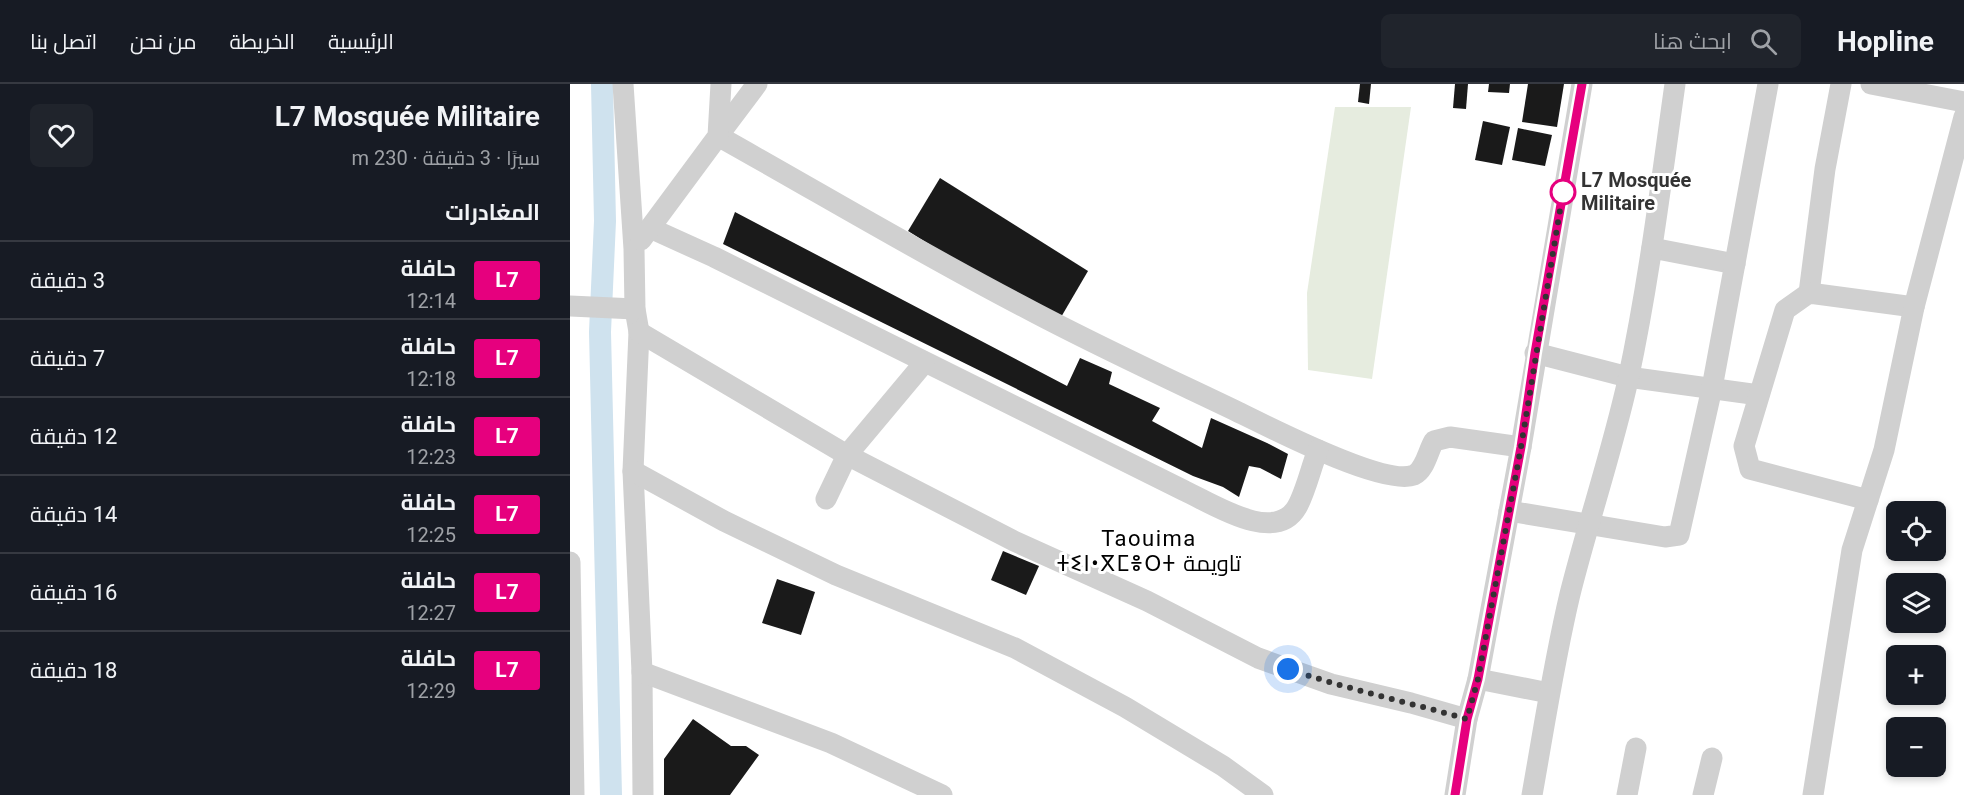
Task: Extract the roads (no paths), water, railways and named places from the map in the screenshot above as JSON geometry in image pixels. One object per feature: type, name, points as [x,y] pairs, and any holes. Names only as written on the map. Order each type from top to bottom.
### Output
[{"type":"street","points":[[623,84],[634,249],[626,308],[639,332],[633,471],[642,672],[642,795]]},
{"type":"street","points":[[718,136],[721,84]]},
{"type":"street","points":[[634,249],[757,84]]},
{"type":"street","points":[[1455,795],[1467,719],[1478,679],[1521,447],[1582,84]]},
{"type":"street","points":[[1534,795],[1549,693],[1570,595],[1628,377],[1652,248],[1675,84]]},
{"type":"street","points":[[1509,511],[1665,537],[1679,535],[1712,388],[1768,84]]},
{"type":"street","points":[[1809,293],[1825,169],[1840,84]]},
{"type":"street","points":[[1871,84],[1964,102]]},
{"type":"street","points":[[1813,795],[1852,550],[1884,450],[1914,307],[1964,117]]},
{"type":"street","points":[[718,136],[1022,306],[1101,347],[1318,450],[1381,473],[1398,476],[1414,475],[1422,468],[1434,441],[1438,438],[1450,437],[1521,447]]},
{"type":"street","points":[[650,228],[714,257],[1174,486],[1252,521],[1265,524],[1288,517],[1297,507],[1318,450]]},
{"type":"street","points":[[1652,248],[1735,264]]},
{"type":"street","points":[[1868,500],[1750,469],[1744,446],[1785,310],[1809,293],[1914,307]]},
{"type":"street","points":[[579,306],[626,308]]},
{"type":"street","points":[[639,332],[847,455],[1014,541],[1147,601],[1258,657],[1331,684],[1411,702],[1467,719]]},
{"type":"street","points":[[1535,353],[1628,377],[1759,395]]},
{"type":"street","points":[[826,499],[847,455],[924,363]]},
{"type":"street","points":[[633,471],[724,521],[836,576],[1016,648],[1125,707],[1223,766],[1263,795]]},
{"type":"street","points":[[570,562],[573,790]]},
{"type":"street","points":[[642,672],[831,743],[942,795]]},
{"type":"street","points":[[1478,679],[1549,693]]},
{"type":"street","points":[[1628,795],[1636,748]]},
{"type":"street","points":[[1703,795],[1712,758]]},
{"type":"waterway","points":[[602,84],[605,221],[600,332],[611,795]]},
{"type":"place","name":"L7 Mosquée Militaire","points":[[1563,192]]},
{"type":"district","name":"Taouima ⵜⵉⵏ•ⴳⵎⴻⵔⵜ تاويمة","points":[[1149,551]]}]
